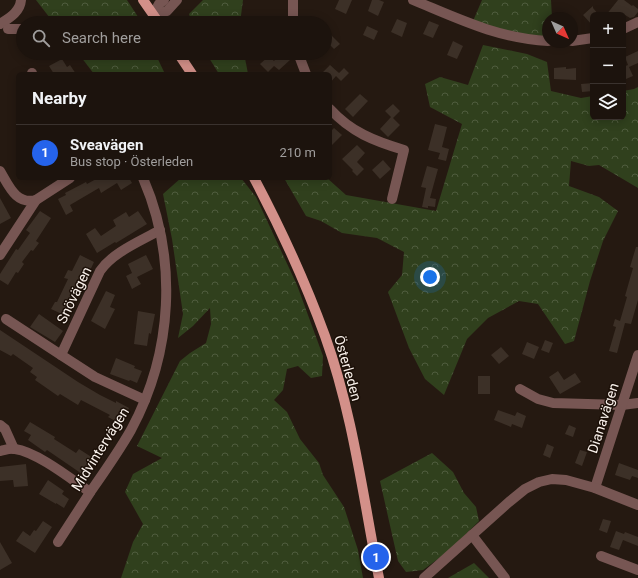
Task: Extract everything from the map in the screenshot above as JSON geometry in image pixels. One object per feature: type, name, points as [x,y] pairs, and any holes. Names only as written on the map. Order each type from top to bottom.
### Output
[{"type":"main road","points":[[143,0],[154,16]]},
{"type":"main road","points":[[183,60],[191,72]]},
{"type":"main road","name":"Österleden","points":[[255,180],[298,266],[327,342],[343,398],[359,465],[379,578]]},
{"type":"street","points":[[4,26],[16,12],[21,0]]},
{"type":"street","points":[[157,16],[159,4],[164,0]]},
{"type":"street","points":[[160,16],[177,0]]},
{"type":"street","points":[[293,0],[293,16]]},
{"type":"street","points":[[413,0],[475,26],[499,34],[525,40],[542,41]]},
{"type":"street","points":[[626,28],[638,22]]},
{"type":"street","points":[[4,26],[16,28]]},
{"type":"street","points":[[578,40],[590,38]]},
{"type":"street","points":[[301,60],[305,72]]},
{"type":"street","points":[[332,111],[350,127],[365,136],[380,143],[404,150],[392,199]]},
{"type":"street","points":[[0,171],[12,190],[20,199],[29,202],[36,200],[67,180]]},
{"type":"street","name":"Midvintervägen","points":[[58,542],[131,430],[145,400],[157,367],[167,304],[166,265],[153,201],[145,180]]},
{"type":"street","points":[[0,255],[36,200]]},
{"type":"street","name":"Snövägen","points":[[61,355],[100,271],[106,262],[160,230]]},
{"type":"street","points":[[6,319],[101,380],[145,400]]},
{"type":"street","name":"Dianavägen","points":[[595,488],[638,356]]},
{"type":"street","points":[[520,389],[538,399],[553,403],[622,405],[638,403]]},
{"type":"street","points":[[0,425],[5,429],[14,449]]},
{"type":"street","points":[[0,451],[14,449],[25,452],[44,462],[90,492]]},
{"type":"street","points":[[424,578],[508,502],[525,489],[539,482],[552,479],[566,480],[595,488],[638,505]]},
{"type":"street","points":[[472,535],[505,578]]},
{"type":"street","points":[[601,556],[638,570]]},
{"type":"green space","points":[[36,0],[127,0],[137,16],[48,16]]},
{"type":"green space","points":[[203,0],[243,0],[241,16],[190,16],[189,14]]},
{"type":"green space","points":[[482,0],[551,0],[552,12],[542,12],[542,37],[520,35],[473,21]]},
{"type":"green space","points":[[483,45],[527,54],[547,62],[551,91],[581,98],[590,96],[590,120],[626,120],[626,90],[638,87],[638,188],[599,165],[589,166],[571,161],[569,186],[599,197],[618,211],[603,241],[590,281],[574,341],[565,344],[538,304],[519,301],[488,318],[467,339],[444,395],[425,379],[409,348],[388,292],[402,275],[404,252],[377,238],[342,233],[321,221],[306,216],[285,180],[329,180],[346,195],[436,211],[462,124],[430,107],[425,84],[440,77],[468,85]]},
{"type":"green space","points":[[83,60],[158,60],[164,72],[92,72]]},
{"type":"green space","points":[[210,60],[245,60],[248,72],[218,72]]},
{"type":"green space","points":[[179,180],[243,180],[256,197],[297,285],[323,356],[322,376],[311,378],[298,366],[287,369],[283,390],[274,400],[287,412],[300,439],[319,463],[323,475],[344,507],[358,550],[363,578],[121,578],[133,542],[143,524],[125,492],[133,474],[162,458],[137,446],[180,361],[206,343],[211,324],[210,308],[193,326],[178,338],[183,314],[172,239],[163,194]]},
{"type":"green space","points":[[432,453],[453,472],[464,493],[476,507],[479,521],[450,550],[423,570],[406,572],[398,561],[380,481]]},
{"type":"green space","points":[[474,563],[489,578],[448,578]]},
{"type":"building","points":[[339,0],[352,0],[346,14],[335,9]]},
{"type":"building","points":[[372,0],[384,2],[378,16],[368,11]]},
{"type":"building","points":[[618,0],[624,0],[638,9],[638,12],[634,17],[630,18],[626,16],[626,12],[608,12]]},
{"type":"building","points":[[593,6],[596,12],[590,12],[590,23],[583,15]]},
{"type":"building","points":[[397,19],[407,23],[402,37],[391,32]]},
{"type":"building","points":[[429,21],[439,25],[433,38],[423,34]]},
{"type":"building","points":[[367,26],[378,31],[374,40],[363,35]]},
{"type":"building","points":[[332,36],[340,44],[334,49],[332,47]]},
{"type":"building","points":[[453,41],[463,46],[457,59],[447,55]]},
{"type":"building","points":[[638,51],[638,63],[629,67],[633,76],[626,79],[626,66],[628,65],[626,57]]},
{"type":"building","points":[[63,60],[67,67],[70,65],[75,72],[53,72],[49,66]]},
{"type":"building","points":[[264,60],[290,60],[279,70],[274,66],[268,72],[260,64]]},
{"type":"building","points":[[330,65],[339,73],[344,68],[349,73],[341,81],[336,76],[332,81],[332,72],[323,72]]},
{"type":"building","points":[[566,67],[566,69],[576,68],[576,80],[554,79],[554,68]]},
{"type":"building","points":[[590,83],[590,91],[582,92],[581,84]]},
{"type":"building","points":[[360,94],[368,101],[353,117],[345,109]]},
{"type":"building","points":[[393,104],[400,111],[393,118],[400,125],[388,137],[380,129],[391,117],[385,111]]},
{"type":"building","points":[[435,124],[447,127],[442,147],[449,149],[446,161],[438,159],[440,153],[428,150]]},
{"type":"building","points":[[334,128],[342,135],[332,145],[332,130]]},
{"type":"building","points":[[357,145],[365,153],[357,162],[364,169],[357,176],[342,159]]},
{"type":"building","points":[[383,160],[391,169],[380,179],[372,170]]},
{"type":"building","points":[[427,166],[438,169],[430,198],[436,199],[435,207],[428,206],[428,208],[422,207],[426,188],[421,187]]},
{"type":"building","points":[[94,180],[130,180],[132,183],[121,190],[117,183],[101,193],[99,188],[70,205],[73,211],[66,215],[58,199],[66,195],[65,193],[86,182],[87,184]]},
{"type":"building","points":[[0,198],[11,218],[0,224]]},
{"type":"building","points":[[40,211],[51,218],[36,241],[39,243],[33,251],[31,250],[22,262],[24,264],[18,273],[16,272],[8,285],[0,280],[0,274],[16,249],[18,250],[30,233],[26,230]]},
{"type":"building","points":[[138,211],[147,224],[97,253],[86,234],[95,228],[101,236],[116,226],[113,220],[126,212],[129,217]]},
{"type":"building","points":[[636,247],[638,247],[638,300],[631,324],[625,323],[617,353],[609,351],[616,327],[613,326],[615,319],[620,321],[627,297],[625,296],[633,268],[630,267]]},
{"type":"building","points":[[80,255],[94,262],[86,279],[82,277],[76,290],[79,292],[71,310],[67,308],[64,315],[51,309],[55,302],[57,302],[68,279],[64,278],[68,270],[72,271]]},
{"type":"building","points":[[146,255],[153,269],[137,277],[141,284],[132,289],[126,276],[132,273],[128,264]]},
{"type":"building","points":[[106,291],[115,295],[110,307],[115,309],[105,329],[91,321]]},
{"type":"building","points":[[138,311],[155,314],[151,334],[149,333],[147,346],[134,344]]},
{"type":"building","points":[[39,314],[63,331],[55,342],[30,327]]},
{"type":"building","points":[[0,330],[78,382],[100,395],[129,408],[121,424],[108,417],[110,415],[81,400],[78,405],[60,394],[58,396],[35,380],[37,377],[30,372],[33,368],[13,354],[11,356],[0,350]]},
{"type":"building","points":[[545,340],[553,343],[549,353],[541,350]]},
{"type":"building","points":[[527,342],[539,347],[534,359],[522,354]]},
{"type":"building","points":[[501,347],[509,356],[499,364],[491,355]]},
{"type":"building","points":[[116,358],[135,366],[134,368],[142,371],[137,383],[110,374]]},
{"type":"building","points":[[558,371],[564,380],[575,373],[581,382],[560,394],[549,377]]},
{"type":"building","points":[[478,376],[490,376],[490,394],[478,394]]},
{"type":"building","points":[[498,410],[515,416],[517,412],[526,416],[522,428],[512,424],[511,427],[494,420]]},
{"type":"building","points":[[30,422],[55,437],[54,439],[76,453],[79,449],[96,460],[85,476],[47,450],[45,452],[28,440],[31,435],[24,431]]},
{"type":"building","points":[[569,425],[576,428],[573,437],[565,434]]},
{"type":"building","points":[[547,444],[554,447],[550,458],[543,455]]},
{"type":"building","points":[[580,450],[587,452],[582,466],[575,463]]},
{"type":"building","points":[[619,463],[638,470],[638,478],[632,476],[630,480],[615,475]]},
{"type":"building","points":[[26,464],[28,486],[14,487],[13,480],[0,481],[0,467]]},
{"type":"building","points":[[48,480],[64,491],[62,494],[69,499],[64,508],[39,494]]},
{"type":"building","points":[[603,519],[611,521],[607,533],[599,530]]},
{"type":"building","points":[[43,521],[52,527],[35,553],[16,541],[23,531],[30,536],[34,530],[36,531]]},
{"type":"building","points":[[616,531],[624,534],[625,532],[638,537],[638,546],[623,540],[619,550],[610,547]]},
{"type":"building","points":[[0,542],[12,563],[0,570]]},
{"type":"place","name":"Sveavägen","points":[[376,557]]}]
